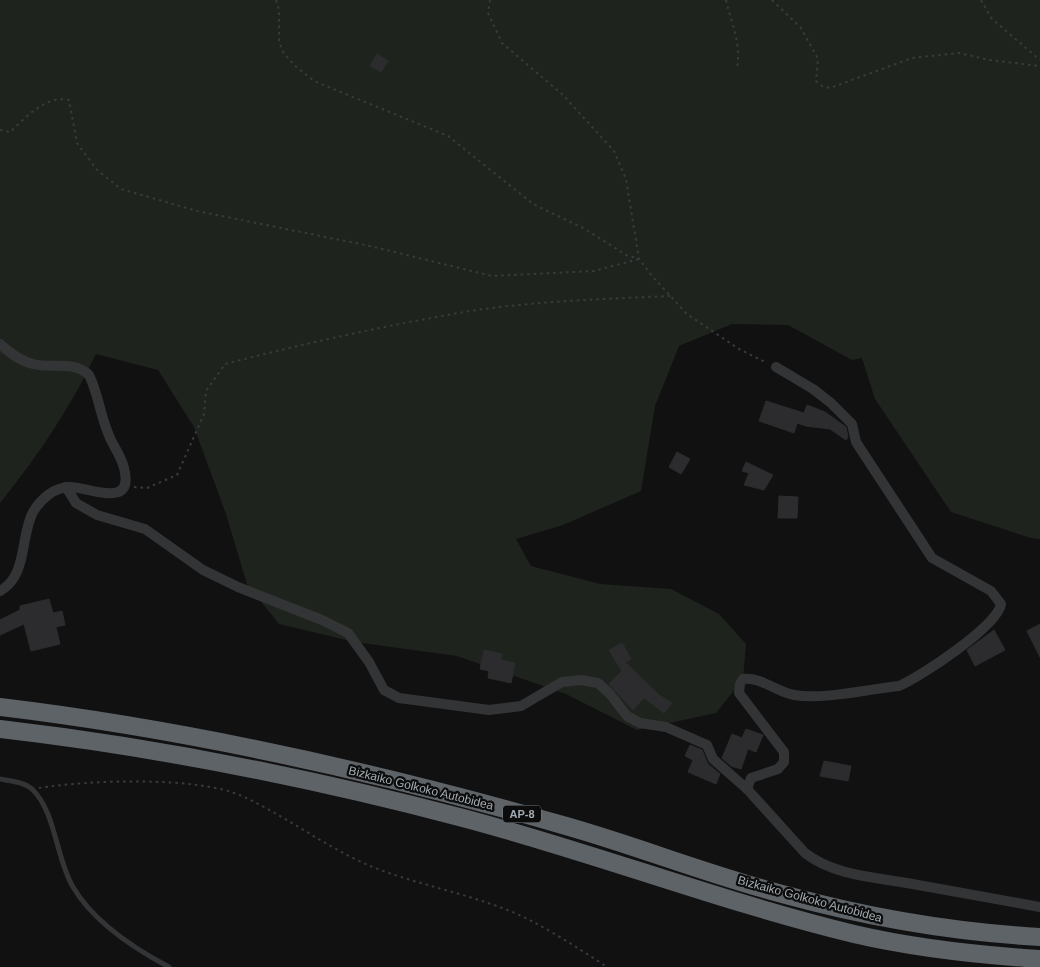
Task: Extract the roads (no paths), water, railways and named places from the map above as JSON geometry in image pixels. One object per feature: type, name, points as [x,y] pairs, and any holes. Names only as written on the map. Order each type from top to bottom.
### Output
[{"type":"highway","name":"Bizkaiko Golkoko Autobidea","points":[[0,707],[119,724],[272,752],[379,776],[568,826],[784,895],[863,915],[984,934],[1040,937]]},
{"type":"highway","name":"Bizkaiko Golkoko Autobidea","points":[[0,729],[259,769],[464,818],[761,909],[857,935],[947,950],[1040,959]]},
{"type":"street","points":[[0,344],[9,352],[33,364],[72,366],[82,368],[89,375],[108,434],[124,466],[126,480],[124,486],[110,494],[66,487],[50,493],[33,512],[18,569],[6,588],[0,591]]},
{"type":"street","points":[[747,789],[751,778],[778,769],[784,762],[784,752],[739,693],[740,684],[743,679],[753,678],[782,692],[808,696],[899,686],[912,680],[954,652],[992,621],[998,614],[1001,604],[991,591],[932,558],[856,442],[852,424],[813,389],[776,367]]},
{"type":"street","points":[[66,487],[76,503],[97,515],[145,529],[203,570],[238,587],[322,620],[348,634],[370,662],[384,690],[399,698],[490,710],[521,706],[562,682],[581,680],[598,683],[610,694],[626,716],[640,723],[666,727],[707,745],[713,759],[747,789],[805,853],[814,860],[835,869],[1040,907]]},
{"type":"lane","points":[[0,779],[19,782],[32,789],[52,827],[64,869],[73,887],[87,907],[118,934],[169,967]]}]
